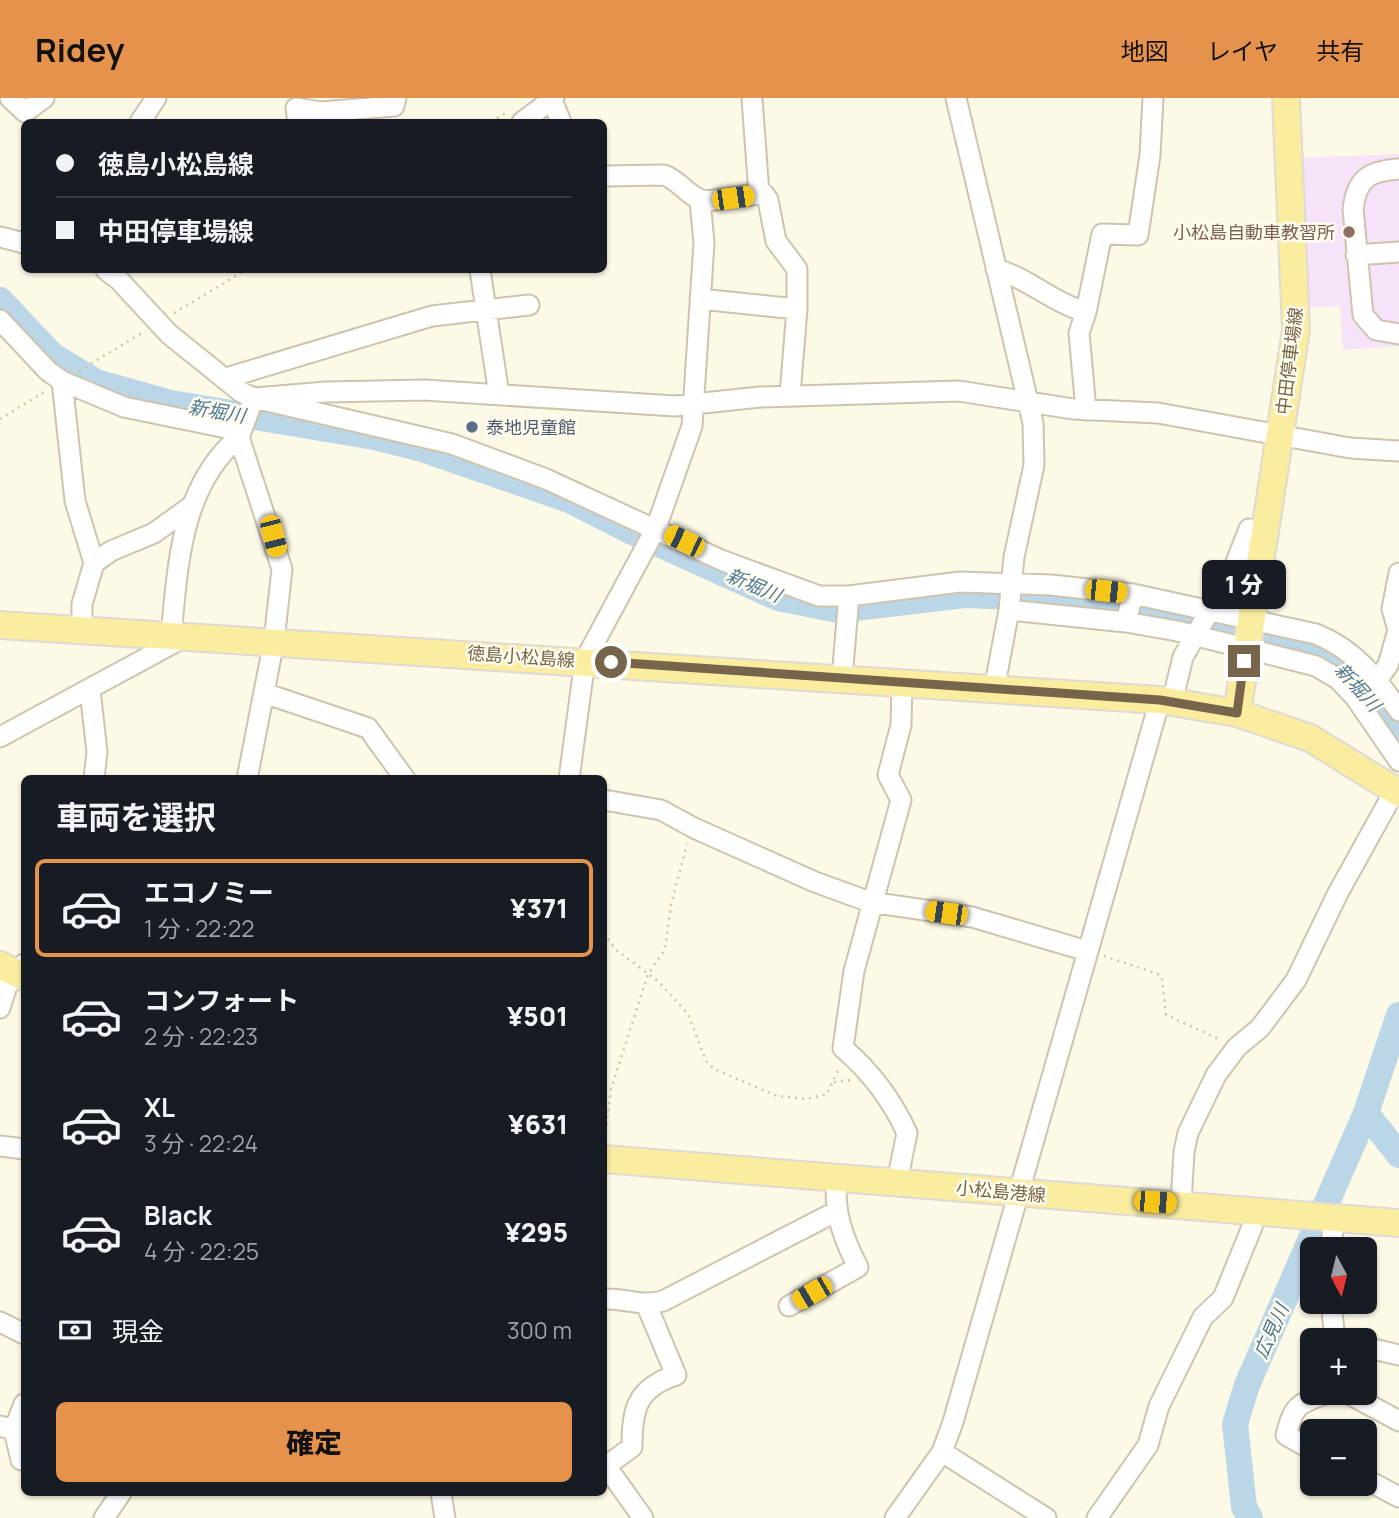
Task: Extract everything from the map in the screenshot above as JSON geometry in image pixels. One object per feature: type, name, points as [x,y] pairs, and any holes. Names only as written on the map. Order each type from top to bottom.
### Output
[{"type":"main road","name":"中田停車場線","points":[[1237,713],[1297,306],[1286,98]]},
{"type":"main road","name":"徳島小松島線","points":[[0,625],[585,660],[1166,701],[1237,713],[1310,738],[1397,791]]},
{"type":"main road","name":"小松島港線","points":[[607,1159],[1399,1223]]},
{"type":"street","points":[[9,98],[25,113],[44,98]]},
{"type":"street","points":[[142,119],[156,98]]},
{"type":"street","points":[[298,119],[296,108],[320,111],[394,106],[396,98]]},
{"type":"street","points":[[752,98],[759,194]]},
{"type":"street","points":[[956,98],[1033,423],[1034,465],[994,690]]},
{"type":"street","points":[[1086,410],[1079,333],[1102,234],[1138,235],[1150,155],[1153,98]]},
{"type":"street","points":[[526,119],[553,99],[560,119]]},
{"type":"street","points":[[1399,169],[1383,170],[1362,179],[1355,191],[1353,209],[1363,315],[1376,330],[1399,334]]},
{"type":"street","points":[[570,775],[585,660],[654,530],[692,426],[694,404],[704,243],[700,201],[673,178],[664,175],[607,176]]},
{"type":"street","points":[[700,201],[759,194],[764,194],[768,200],[776,241],[797,269],[797,309],[790,395]]},
{"type":"street","points":[[0,237],[21,242]]},
{"type":"street","points":[[1356,255],[1399,252]]},
{"type":"street","points":[[996,269],[1012,274],[1070,307],[1086,312]]},
{"type":"street","points":[[110,273],[120,280],[169,334],[252,402],[452,444],[546,478],[654,530],[790,588],[849,606],[960,582],[1010,596],[1130,608],[1248,633],[1333,641],[1362,662],[1378,679],[1399,711]]},
{"type":"street","points":[[481,273],[499,395]]},
{"type":"street","points":[[700,299],[797,309]]},
{"type":"street","points":[[226,378],[432,316],[529,305]]},
{"type":"street","points":[[0,320],[48,371],[62,381],[124,407],[240,432]]},
{"type":"street","points":[[62,381],[75,500],[94,563],[82,604],[82,631]]},
{"type":"street","points":[[252,402],[369,391],[499,395],[657,405],[790,395],[959,391],[1086,410],[1158,413],[1279,436],[1350,447],[1399,451]]},
{"type":"street","points":[[0,737],[90,690],[178,637],[182,543],[190,507],[218,459],[240,432],[252,402]]},
{"type":"street","points":[[240,432],[282,569],[274,641],[248,775]]},
{"type":"street","points":[[94,563],[111,551],[154,533],[190,507]]},
{"type":"street","points":[[895,1518],[942,1452],[1020,1194],[1087,951],[1166,701],[1183,657],[1233,570],[1249,529],[1265,531]]},
{"type":"street","points":[[1378,679],[1388,665],[1398,630],[1392,609],[1399,573]]},
{"type":"street","points":[[1010,596],[1130,608],[1248,633],[1338,679],[1355,697],[1399,761]]},
{"type":"street","points":[[842,678],[849,606]]},
{"type":"street","points":[[897,1182],[907,1133],[886,1093],[862,1064],[843,1048],[853,971],[870,902],[901,800],[888,775],[901,725],[902,682]]},
{"type":"street","points":[[90,690],[97,752],[94,775]]},
{"type":"street","points":[[264,693],[368,728],[402,775]]},
{"type":"street","points":[[1181,1204],[1184,1152],[1188,1133],[1216,1075],[1237,1047],[1260,1028],[1297,980],[1338,893],[1397,791]]},
{"type":"street","points":[[607,801],[661,810],[694,828],[815,882],[870,902],[972,917],[1087,951]]},
{"type":"street","points":[[0,1008],[7,986],[17,969]]},
{"type":"street","points":[[0,1146],[21,1149]]},
{"type":"street","points":[[789,1306],[858,1267],[844,1239],[836,1211],[837,1177]]},
{"type":"street","points":[[1097,1518],[1148,1445],[1159,1406],[1203,1317],[1223,1298],[1252,1227],[1255,1210]]},
{"type":"street","points":[[607,1299],[629,1300],[647,1306],[663,1301],[836,1211]]},
{"type":"street","points":[[1326,1216],[1328,1237]]},
{"type":"street","points":[[607,1465],[632,1447],[636,1407],[653,1382],[676,1375],[647,1306]]},
{"type":"street","points":[[0,1322],[21,1332]]},
{"type":"street","points":[[1377,1350],[1399,1355]]},
{"type":"street","points":[[1300,1403],[1293,1411],[1286,1435],[1300,1443]]},
{"type":"street","points":[[1369,1405],[1399,1421]]},
{"type":"street","points":[[21,1408],[7,1428],[21,1460]]},
{"type":"street","points":[[942,1452],[1046,1518]]},
{"type":"street","points":[[607,1467],[643,1518]]},
{"type":"street","points":[[1377,1485],[1399,1497]]},
{"type":"street","points":[[104,1518],[119,1496]]},
{"type":"street","points":[[442,1496],[444,1518]]},
{"type":"path","points":[[0,419],[62,381]]},
{"type":"path","points":[[607,1123],[611,1089],[648,974],[665,949],[671,905],[694,828]]},
{"type":"path","points":[[607,937],[615,949],[659,982],[688,1014],[706,1061],[715,1069],[778,1096],[807,1099],[827,1094],[839,1069],[843,1048]]},
{"type":"path","points":[[1087,951],[1158,974],[1162,978],[1166,1015],[1237,1047]]},
{"type":"shaded area","name":"小松島自動車教習所","points":[[1399,154],[1399,346],[1343,350],[1340,306],[1302,308],[1297,158]]},
{"type":"waterway","name":"新堀川","points":[[0,300],[52,355],[96,382],[171,403],[374,437],[422,449],[569,500],[632,532],[778,598],[838,610],[965,595],[1085,600],[1168,614],[1311,648],[1340,662],[1366,689],[1399,734]]},
{"type":"waterway","name":"広見川","points":[[1250,1518],[1244,1507],[1235,1424],[1247,1385],[1366,1113],[1399,1015]]},
{"type":"waterway","name":"新堀川","points":[[1366,1113],[1399,1155]]},
{"type":"place","name":"小松島自動車教習所","points":[[1349,232]]},
{"type":"place","name":"泰地児童館","points":[[472,427]]},
{"type":"route","points":[[611,662],[1160,700],[1237,713],[1244,661]]}]
